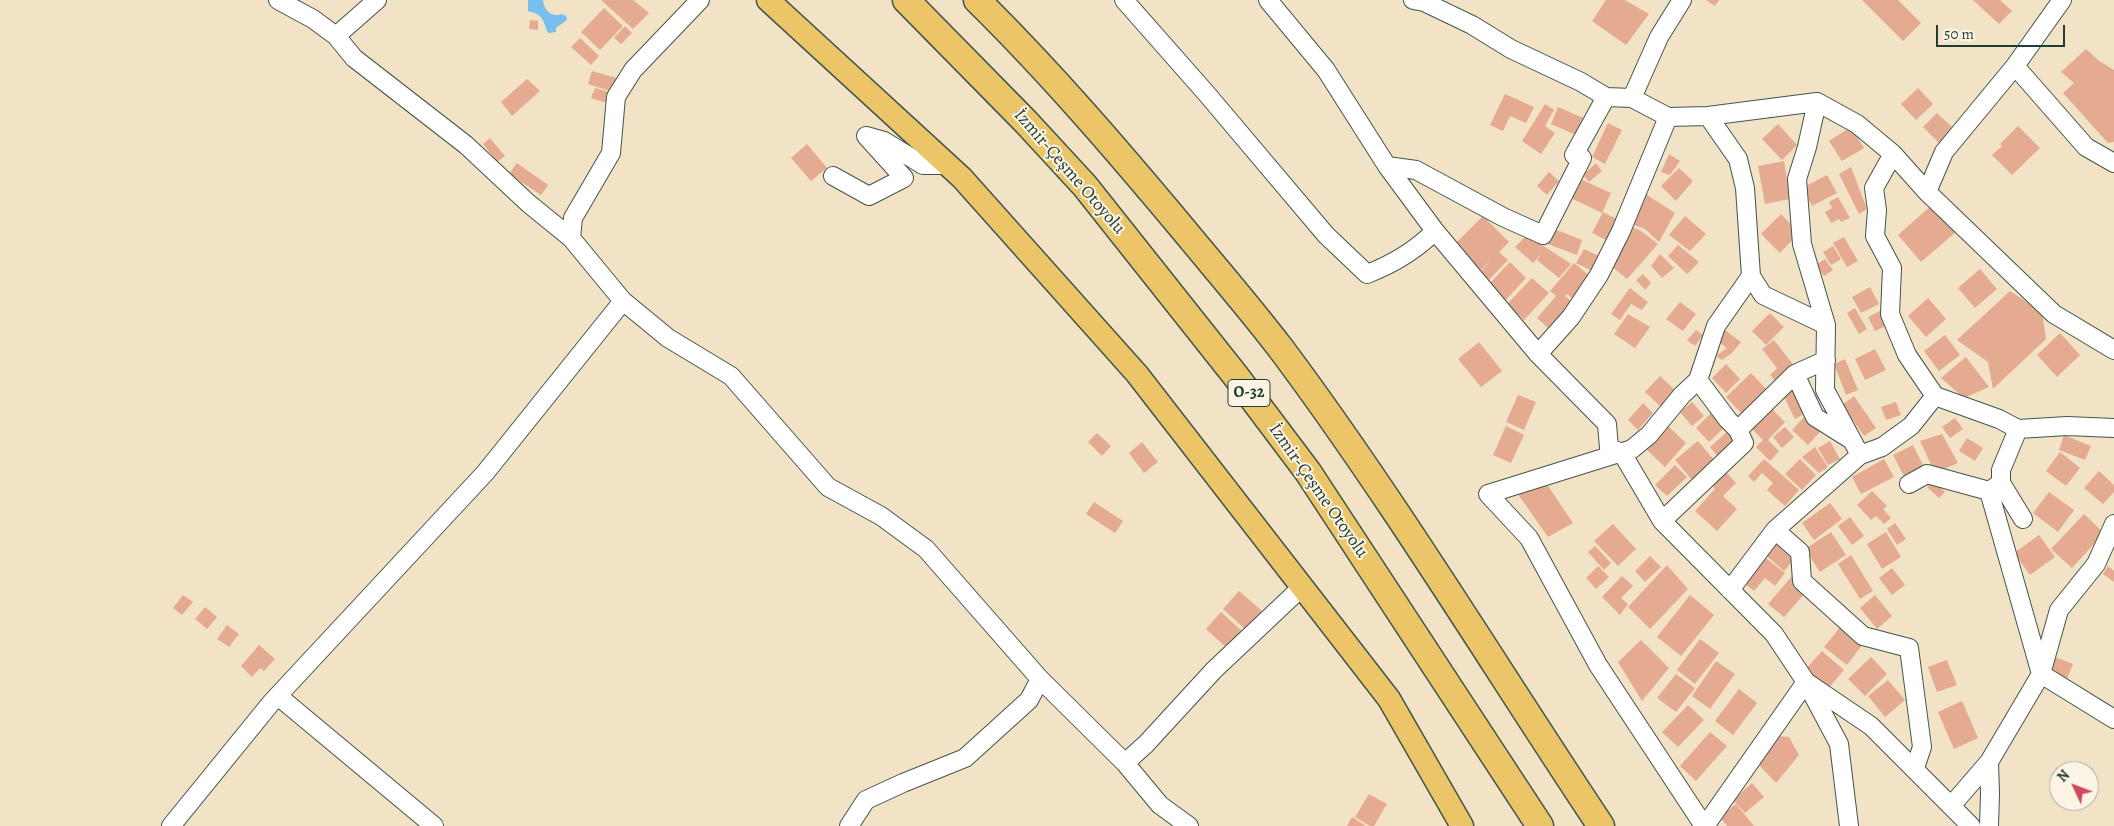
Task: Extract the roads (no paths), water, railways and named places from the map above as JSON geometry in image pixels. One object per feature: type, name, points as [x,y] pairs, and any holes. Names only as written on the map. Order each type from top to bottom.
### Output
[{"type":"highway","name":"İzmir-Çeşme Otoyolu","points":[[906,0],[1026,122],[1085,186],[1223,359],[1308,472],[1540,826]]},
{"type":"highway","points":[[977,0],[1016,39],[1127,161],[1235,289],[1276,342],[1350,446],[1416,544],[1601,826]]},
{"type":"main road","points":[[768,0],[949,166],[1137,374],[1390,699],[1462,826]]},
{"type":"street","points":[[278,0],[313,19],[336,36],[354,58],[466,145],[528,203],[571,238],[623,301],[668,338],[731,376],[828,487],[881,516],[926,549],[1063,704],[1126,763],[1160,805],[1190,826]]},
{"type":"street","points":[[336,36],[377,0]]},
{"type":"street","points":[[571,238],[573,218],[611,153],[616,98],[632,70],[700,0]]},
{"type":"street","points":[[1124,0],[1206,93],[1326,235],[1367,274],[1383,268],[1412,252],[1435,231]]},
{"type":"street","points":[[1268,0],[1326,70],[1387,166],[1435,231],[1538,354],[1607,424],[1609,448],[1622,453],[1662,521],[1691,548],[1774,634],[1806,682],[1839,744],[1849,826]]},
{"type":"street","points":[[1413,0],[1424,2],[1472,26],[1511,49],[1581,82],[1606,97],[1632,98],[1668,117],[1708,116],[1816,102],[1857,124],[1893,154],[1927,192],[2054,314],[2114,350]]},
{"type":"street","points":[[1632,98],[1659,37],[1682,0]]},
{"type":"street","points":[[1927,192],[1944,152],[2015,66],[2062,0]]},
{"type":"street","points":[[2015,66],[2086,147],[2114,163]]},
{"type":"street","points":[[1387,166],[1416,170],[1503,217],[1543,235],[1582,158],[1574,155],[1606,97]]},
{"type":"street","points":[[1816,102],[1807,147],[1797,179],[1802,244],[1826,325],[1825,390],[1860,455]]},
{"type":"street","points":[[1708,116],[1738,159],[1745,188],[1751,276],[1763,294],[1826,325]]},
{"type":"street","points":[[1538,354],[1571,316],[1599,275],[1621,231],[1668,117]]},
{"type":"street","points":[[833,176],[869,196],[904,178],[866,136],[884,141],[923,165],[949,166]]},
{"type":"street","points":[[1893,154],[1874,188],[1877,210],[1876,236],[1892,268],[1890,314],[1907,355],[1935,396],[1999,419],[2018,429],[2066,426],[2114,428]]},
{"type":"street","points":[[1751,276],[1716,326],[1698,380],[1649,435],[1622,453],[1488,494],[1529,538],[1598,665],[1704,826],[1806,682]]},
{"type":"street","points":[[171,826],[278,696],[485,473],[623,301]]},
{"type":"street","points":[[1738,430],[1796,374],[1826,360]]},
{"type":"street","points":[[1796,374],[1815,417],[1851,439]]},
{"type":"street","points":[[1662,521],[1744,443],[1738,430],[1728,420],[1698,380]]},
{"type":"street","points":[[1730,590],[1775,530],[1860,455],[1882,447],[1911,426],[1935,396]]},
{"type":"street","points":[[2018,429],[1995,487],[2041,674],[2114,719]]},
{"type":"street","points":[[1909,484],[1927,474],[1995,487],[2023,520]]},
{"type":"street","points":[[1951,806],[1989,762],[2041,674],[2060,610],[2096,564],[2114,524]]},
{"type":"street","points":[[1775,530],[1800,552],[1802,581],[1863,636],[1909,648],[1922,747],[1915,768]]},
{"type":"street","points":[[1126,763],[1214,670],[1302,587]]},
{"type":"street","points":[[849,826],[866,800],[965,758],[1029,700],[1040,679]]},
{"type":"street","points":[[1806,682],[1871,726],[1971,826]]},
{"type":"street","points":[[278,696],[434,826]]},
{"type":"street","points":[[1029,700],[1063,704]]},
{"type":"street","points":[[1989,762],[1989,826]]},
{"type":"water","points":[[528,0],[543,0],[545,7],[551,14],[562,14],[566,16],[567,20],[556,28],[556,32],[548,33],[540,16],[528,11]]}]
